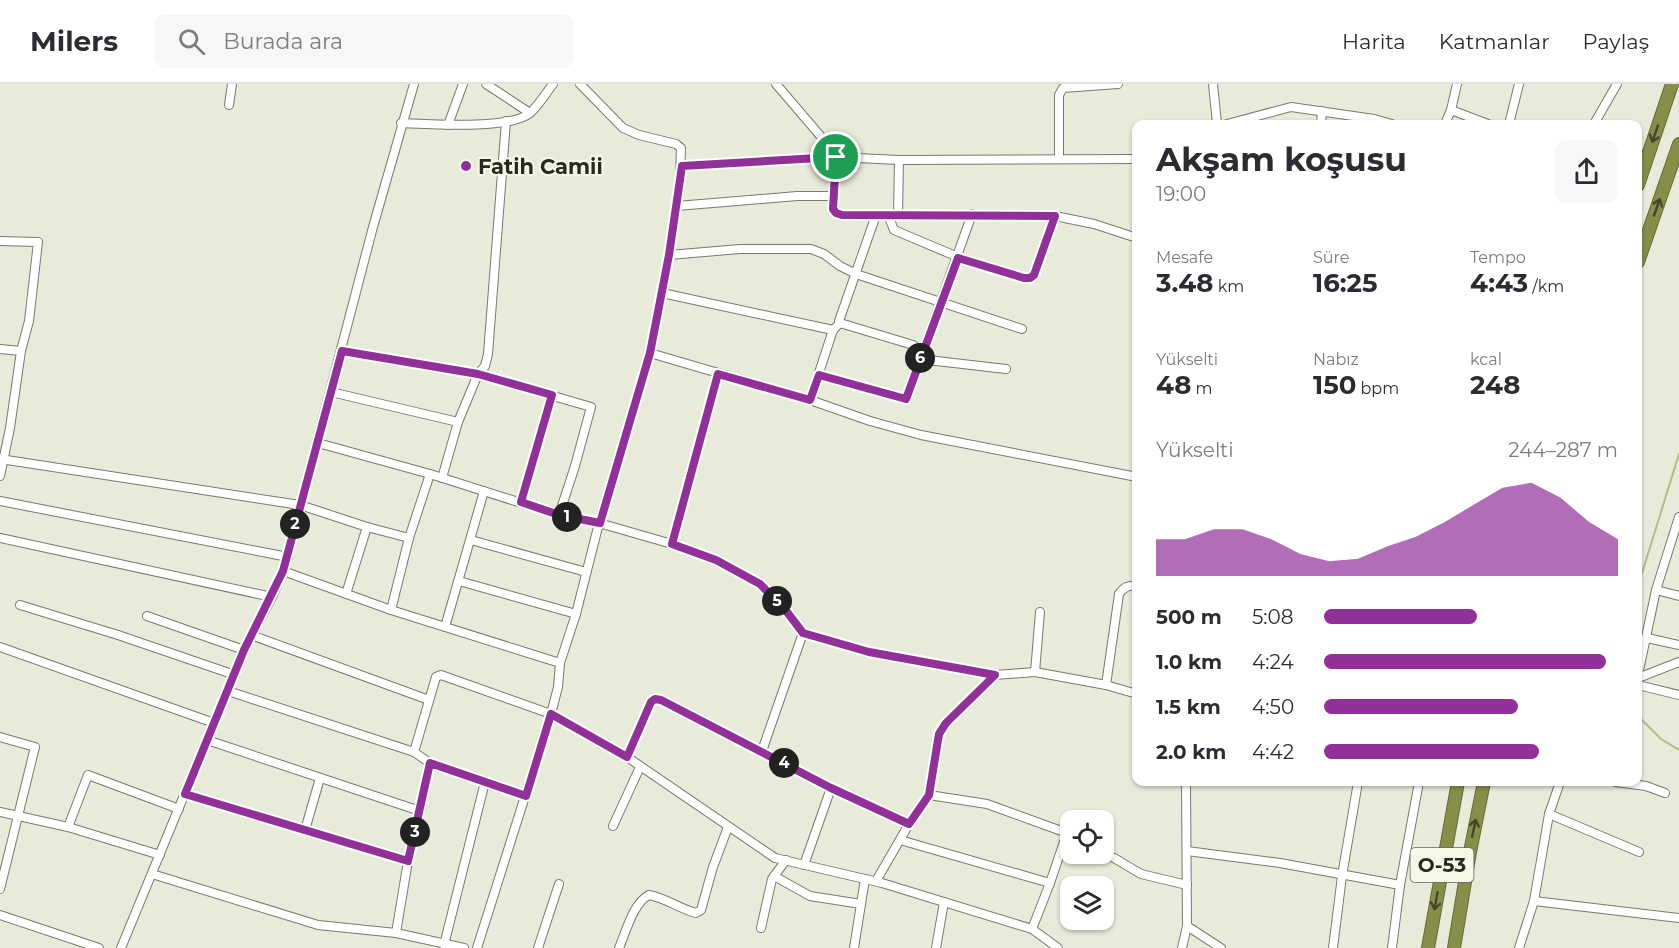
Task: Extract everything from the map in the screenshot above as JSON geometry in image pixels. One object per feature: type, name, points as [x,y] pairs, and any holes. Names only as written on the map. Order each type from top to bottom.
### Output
[{"type":"highway","points":[[1642,173],[1672,84]]},
{"type":"highway","points":[[1642,250],[1679,144]]},
{"type":"highway","name":"O-53","points":[[1428,948],[1457,786]]},
{"type":"highway","name":"O-53","points":[[1454,948],[1483,786]]},
{"type":"street","points":[[229,105],[232,84]]},
{"type":"street","points":[[121,948],[244,650],[272,597],[288,557],[401,123],[414,84]]},
{"type":"street","points":[[448,125],[463,84]]},
{"type":"street","points":[[486,84],[530,113]]},
{"type":"street","points":[[401,123],[448,125],[520,118],[530,113],[553,84]]},
{"type":"street","points":[[477,948],[551,714],[558,687],[560,663],[650,353],[669,255],[682,166],[681,148],[676,144],[639,135],[623,128],[580,84]]},
{"type":"street","points":[[776,84],[835,153],[833,209],[836,213],[898,216],[972,214],[1055,216],[1094,224],[1132,236]]},
{"type":"street","points":[[1059,159],[1059,95],[1063,88],[1118,84]]},
{"type":"street","points":[[1213,84],[1216,120]]},
{"type":"street","points":[[1447,120],[1457,84]]},
{"type":"street","points":[[1510,120],[1519,84]]},
{"type":"street","points":[[1596,120],[1617,84]]},
{"type":"street","points":[[1242,120],[1291,107],[1378,120]]},
{"type":"street","points":[[1451,110],[1477,120]]},
{"type":"street","points":[[1321,120],[1322,111]]},
{"type":"street","points":[[442,478],[458,422],[478,374],[485,366],[488,354],[506,121]]},
{"type":"street","points":[[682,166],[836,157],[899,160],[1132,159]]},
{"type":"street","points":[[898,216],[899,160]]},
{"type":"street","points":[[677,206],[797,196],[834,196]]},
{"type":"street","points":[[819,375],[906,399],[972,214]]},
{"type":"street","points":[[810,400],[833,330],[840,323],[876,215]]},
{"type":"street","points":[[888,215],[894,230],[958,258],[1024,278],[1034,275],[1055,216]]},
{"type":"street","points":[[0,241],[38,242],[29,321],[21,351],[10,428],[0,476]]},
{"type":"street","points":[[669,255],[740,249],[811,249],[824,254],[856,274],[1022,329]]},
{"type":"street","points":[[662,293],[833,330]]},
{"type":"street","points":[[840,323],[914,345],[920,350],[919,359]]},
{"type":"street","points":[[0,349],[21,351]]},
{"type":"street","points":[[342,351],[478,374],[591,407],[559,515]]},
{"type":"street","points":[[650,353],[921,435],[1132,476]]},
{"type":"street","points":[[919,359],[1006,369]]},
{"type":"street","points":[[672,544],[718,374]]},
{"type":"street","points":[[331,392],[458,422]]},
{"type":"street","points":[[521,502],[552,395]]},
{"type":"street","points":[[318,442],[430,474],[559,515],[600,523],[672,544],[716,560],[760,584],[787,612],[803,633],[869,652],[995,675],[1035,672],[1106,685],[1132,693]]},
{"type":"street","points":[[2,460],[300,505],[409,538]]},
{"type":"street","points":[[391,610],[409,538],[430,474]]},
{"type":"street","points":[[446,627],[484,492]]},
{"type":"street","points":[[0,501],[288,557]]},
{"type":"street","points":[[1642,660],[1656,590],[1679,517]]},
{"type":"street","points":[[346,594],[367,527]]},
{"type":"street","points":[[0,538],[272,597]]},
{"type":"street","points":[[471,540],[586,572]]},
{"type":"street","points":[[283,571],[391,610],[560,663]]},
{"type":"street","points":[[459,581],[576,614]]},
{"type":"street","points":[[1106,685],[1119,594],[1123,588],[1132,586]]},
{"type":"street","points":[[1656,590],[1679,596]]},
{"type":"street","points":[[20,605],[118,635],[235,675]]},
{"type":"street","points":[[1035,672],[1040,612]]},
{"type":"street","points":[[147,616],[244,650]]},
{"type":"street","points":[[762,751],[803,633]]},
{"type":"street","points":[[251,635],[429,700]]},
{"type":"street","points":[[1647,638],[1679,645]]},
{"type":"street","points":[[0,647],[214,723]]},
{"type":"street","points":[[1642,676],[1679,662]]},
{"type":"street","points":[[414,752],[436,677],[441,675],[551,714],[627,757],[775,858],[876,881],[1032,929],[1058,948]]},
{"type":"street","points":[[876,881],[909,824],[929,795],[939,734],[946,723],[995,675]]},
{"type":"street","points":[[1642,686],[1679,695]]},
{"type":"street","points":[[228,691],[414,752],[430,763],[526,796]]},
{"type":"street","points":[[627,757],[651,702],[655,699],[661,700],[831,788],[909,824]]},
{"type":"street","points":[[0,737],[35,747],[0,889]]},
{"type":"street","points":[[207,740],[420,811]]},
{"type":"street","points":[[396,933],[408,861],[430,763]]},
{"type":"street","points":[[613,826],[640,767]]},
{"type":"street","points":[[68,827],[88,775],[179,809]]},
{"type":"street","points":[[305,830],[320,778]]},
{"type":"street","points":[[444,945],[485,782]]},
{"type":"street","points":[[1642,785],[1665,793]]},
{"type":"street","points":[[1182,948],[1187,926],[1186,786]]},
{"type":"street","points":[[1333,948],[1357,786]]},
{"type":"street","points":[[1392,948],[1400,885],[1418,786]]},
{"type":"street","points":[[1519,948],[1534,901],[1549,814],[1559,786]]},
{"type":"street","points":[[804,864],[831,788]]},
{"type":"street","points":[[185,794],[408,861]]},
{"type":"street","points":[[929,795],[987,804],[1060,831]]},
{"type":"street","points":[[0,812],[68,827],[160,855]]},
{"type":"street","points":[[1549,814],[1639,852]]},
{"type":"street","points":[[619,948],[638,907],[649,895],[676,904],[688,911],[696,913],[701,910],[713,867],[728,827]]},
{"type":"street","points":[[900,840],[1050,884]]},
{"type":"street","points":[[1187,851],[1280,863],[1400,885]]},
{"type":"street","points":[[1032,929],[1060,858]]},
{"type":"street","points":[[1114,858],[1141,874],[1187,885]]},
{"type":"street","points":[[761,927],[772,879],[786,860]]},
{"type":"street","points":[[152,874],[318,925],[396,933],[464,948]]},
{"type":"street","points":[[774,876],[810,896],[861,904]]},
{"type":"street","points":[[854,948],[865,879]]},
{"type":"street","points":[[538,948],[559,884]]},
{"type":"street","points":[[1534,901],[1679,918]]},
{"type":"street","points":[[936,948],[944,902]]},
{"type":"street","points":[[0,915],[99,948]]},
{"type":"street","points":[[1187,926],[1221,948]]},
{"type":"waterway","points":[[1642,573],[1679,454]]},
{"type":"waterway","points":[[1642,720],[1661,739],[1679,750]]},
{"type":"place","name":"Fatih Camii","points":[[466,166]]},
{"type":"route","points":[[836,157],[833,209],[842,215],[1055,216],[1034,275],[1030,278],[958,258],[906,399],[819,375],[810,400],[718,374],[672,544],[716,560],[760,584],[787,612],[803,633],[869,652],[995,675],[946,723],[939,734],[929,795],[909,824],[831,788],[698,718],[655,699],[651,702],[627,757],[551,714],[526,796],[430,763],[408,861],[185,794],[244,650],[272,597],[288,557],[342,351],[478,374],[552,395],[521,502],[559,515],[600,523],[650,353],[669,255],[682,166],[836,157]]}]
